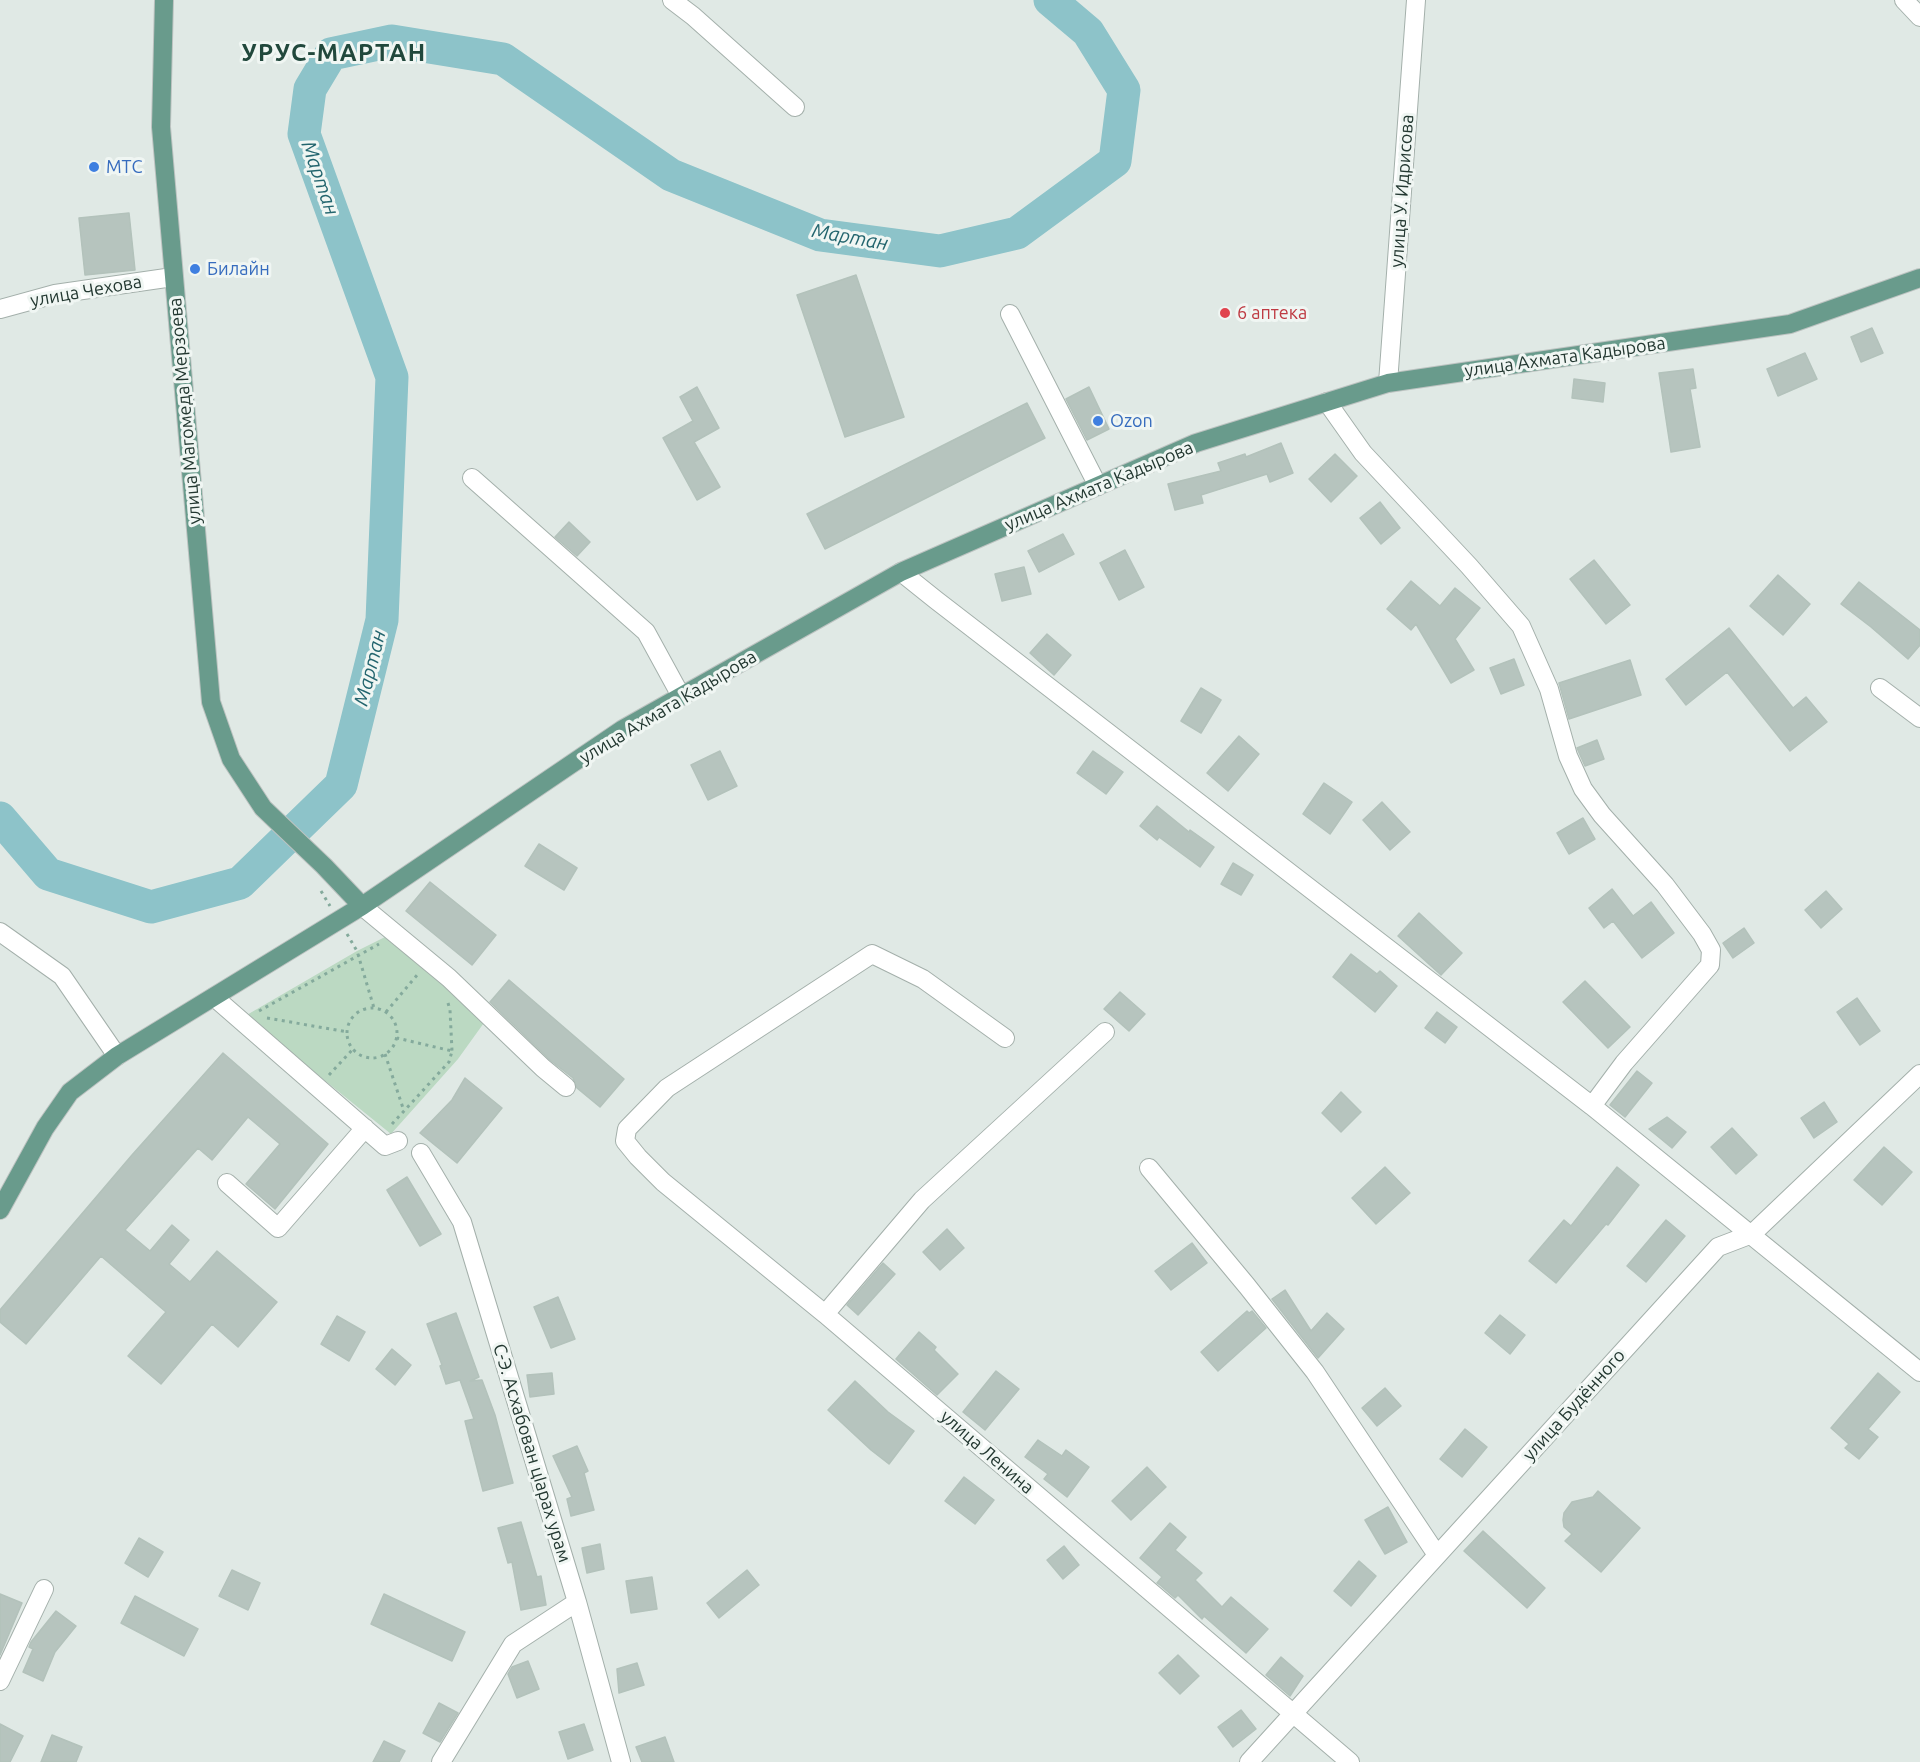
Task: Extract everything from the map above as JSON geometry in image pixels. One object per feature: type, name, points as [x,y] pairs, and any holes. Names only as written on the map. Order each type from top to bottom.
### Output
[{"type":"main road","name":"улица Магомеда Мерзоева","points":[[164,0],[160,127],[211,702],[231,759],[263,808],[362,906]]},
{"type":"main road","name":"улица Ахмата Кадырова","points":[[0,1210],[45,1128],[70,1092],[117,1056],[362,906],[623,729],[901,572],[1196,443],[1388,383],[1790,324],[1920,278]]},
{"type":"street","points":[[672,0],[795,107]]},
{"type":"street","name":"улица У. Идрисова","points":[[1388,383],[1416,0]]},
{"type":"street","points":[[1904,0],[1920,17]]},
{"type":"street","name":"улица Чехова","points":[[0,309],[55,294],[173,277]]},
{"type":"street","points":[[1010,314],[1098,486]]},
{"type":"street","points":[[1327,402],[1363,453],[1469,566],[1521,627],[1549,690],[1568,756],[1583,789],[1602,815],[1665,885],[1702,934],[1711,950],[1710,965],[1624,1062],[1592,1106]]},
{"type":"street","points":[[472,478],[646,632],[681,696]]},
{"type":"street","points":[[901,572],[1592,1106],[1920,1372]]},
{"type":"street","points":[[1880,688],[1920,718]]},
{"type":"street","points":[[362,906],[449,978],[566,1087]]},
{"type":"street","points":[[0,932],[62,976],[117,1056]]},
{"type":"street","name":"улица Ленина","points":[[1005,1038],[924,979],[872,954],[667,1088],[627,1129],[625,1141],[663,1182],[825,1314],[1350,1762]]},
{"type":"street","points":[[214,997],[385,1146],[394,1134]]},
{"type":"street","points":[[825,1314],[922,1200],[1105,1032]]},
{"type":"street","name":"улица Будённого","points":[[1249,1762],[1718,1247],[1752,1234],[1920,1074]]},
{"type":"street","points":[[227,1183],[278,1228],[365,1128]]},
{"type":"street","name":"С-Э. Асхабован цIарах урам","points":[[421,1153],[462,1222],[577,1602],[621,1762]]},
{"type":"street","points":[[1149,1168],[1316,1372],[1437,1555]]},
{"type":"street","points":[[0,1681],[44,1589]]},
{"type":"street","points":[[441,1762],[513,1644],[577,1602]]},
{"type":"path","points":[[251,1016],[357,953],[389,939]]},
{"type":"path","points":[[357,953],[374,1008]]},
{"type":"path","points":[[386,1012],[422,971]]},
{"type":"path","points":[[394,1134],[404,1112],[449,1062],[452,1051],[450,1010],[445,994]]},
{"type":"path","points":[[374,1008],[386,1012],[394,1020],[397,1038],[390,1051],[381,1057],[369,1059],[359,1055],[351,1047],[348,1025],[354,1016],[364,1010],[374,1008]]},
{"type":"path","points":[[262,1017],[348,1032]]},
{"type":"path","points":[[397,1038],[452,1051]]},
{"type":"path","points":[[385,1054],[404,1112]]},
{"type":"green space","points":[[391,934],[486,1020],[458,1059],[391,1134],[245,1016],[357,951]]},
{"type":"building","points":[[129,213],[135,270],[85,275],[79,218]]},
{"type":"building","points":[[856,275],[904,417],[845,437],[797,295]]},
{"type":"building","points":[[1872,328],[1883,353],[1861,362],[1851,337]]},
{"type":"building","points":[[1805,353],[1817,379],[1778,396],[1767,369]]},
{"type":"building","points":[[1693,369],[1696,388],[1690,389],[1700,447],[1671,452],[1659,373]]},
{"type":"building","points":[[1574,379],[1605,383],[1603,402],[1572,398]]},
{"type":"building","points":[[697,387],[719,428],[694,442],[720,487],[697,500],[663,438],[693,421],[680,397]]},
{"type":"building","points":[[1089,387],[1109,429],[1087,440],[1066,399]]},
{"type":"building","points":[[1027,403],[1045,438],[825,549],[807,514]]},
{"type":"building","points":[[1281,443],[1293,473],[1270,482],[1267,474],[1201,495],[1203,503],[1175,510],[1168,484],[1221,471],[1218,463],[1245,454],[1246,457]]},
{"type":"building","points":[[1335,454],[1357,476],[1331,502],[1309,479]]},
{"type":"building","points":[[1380,502],[1400,528],[1381,544],[1360,518]]},
{"type":"building","points":[[569,522],[590,542],[577,556],[555,537]]},
{"type":"building","points":[[1063,534],[1074,554],[1039,572],[1028,551]]},
{"type":"building","points":[[1125,550],[1144,587],[1119,600],[1100,563]]},
{"type":"building","points":[[1594,560],[1630,605],[1606,624],[1570,579]]},
{"type":"building","points":[[1024,567],[1031,594],[1002,601],[995,574]]},
{"type":"building","points":[[1778,575],[1810,604],[1783,635],[1750,606]]},
{"type":"building","points":[[1411,581],[1440,606],[1455,588],[1480,608],[1455,639],[1474,670],[1451,683],[1416,624],[1411,630],[1387,609]]},
{"type":"building","points":[[1859,582],[1920,630],[1920,645],[1908,659],[1841,604]]},
{"type":"building","points":[[1729,628],[1793,708],[1806,697],[1827,722],[1790,751],[1727,672],[1686,705],[1666,679]]},
{"type":"building","points":[[1047,634],[1071,655],[1054,675],[1030,653]]},
{"type":"building","points":[[1514,659],[1524,685],[1501,694],[1490,668]]},
{"type":"building","points":[[1630,660],[1641,695],[1569,719],[1559,683]]},
{"type":"building","points":[[1201,688],[1221,700],[1201,733],[1181,721]]},
{"type":"building","points":[[1239,736],[1259,754],[1228,791],[1207,773]]},
{"type":"building","points":[[1597,740],[1604,759],[1585,766],[1577,748]]},
{"type":"building","points":[[720,751],[737,786],[708,800],[691,765]]},
{"type":"building","points":[[1093,751],[1123,772],[1106,794],[1077,773]]},
{"type":"building","points":[[1324,783],[1352,802],[1330,834],[1303,814]]},
{"type":"building","points":[[1382,802],[1410,832],[1390,850],[1363,820]]},
{"type":"building","points":[[1157,806],[1189,832],[1190,830],[1214,847],[1200,867],[1159,837],[1157,840],[1140,826]]},
{"type":"building","points":[[1583,818],[1595,839],[1569,854],[1557,833]]},
{"type":"building","points":[[539,844],[577,868],[564,890],[525,866]]},
{"type":"building","points":[[1233,863],[1253,875],[1241,895],[1221,884]]},
{"type":"building","points":[[430,882],[496,935],[472,965],[406,911]]},
{"type":"building","points":[[1612,889],[1633,916],[1651,902],[1674,933],[1642,958],[1613,921],[1604,928],[1589,908]]},
{"type":"building","points":[[1826,891],[1842,909],[1821,928],[1805,910]]},
{"type":"building","points":[[1419,913],[1462,953],[1441,975],[1398,936]]},
{"type":"building","points":[[1744,928],[1754,943],[1733,958],[1723,943]]},
{"type":"building","points":[[1351,954],[1377,974],[1380,971],[1397,986],[1375,1012],[1333,977]]},
{"type":"building","points":[[509,980],[624,1079],[600,1107],[577,1088],[573,1078],[550,1060],[490,1002]]},
{"type":"building","points":[[1585,981],[1630,1027],[1608,1048],[1563,1002]]},
{"type":"building","points":[[1120,992],[1145,1014],[1129,1031],[1104,1009]]},
{"type":"building","points":[[1857,998],[1880,1031],[1860,1045],[1837,1012]]},
{"type":"building","points":[[1437,1012],[1457,1027],[1445,1043],[1425,1028]]},
{"type":"building","points":[[223,1053],[328,1144],[275,1209],[246,1184],[280,1144],[248,1117],[212,1160],[198,1148],[125,1230],[150,1251],[172,1225],[189,1240],[169,1264],[190,1282],[217,1251],[277,1302],[238,1347],[212,1324],[161,1384],[128,1356],[166,1312],[101,1256],[26,1344],[0,1322],[0,1310],[132,1155]]},
{"type":"building","points":[[1637,1071],[1652,1083],[1625,1117],[1610,1105]]},
{"type":"building","points":[[465,1078],[502,1108],[457,1163],[420,1133],[452,1100]]},
{"type":"building","points":[[1341,1092],[1361,1112],[1341,1132],[1322,1113]]},
{"type":"building","points":[[1824,1102],[1837,1122],[1814,1138],[1801,1118]]},
{"type":"building","points":[[1667,1117],[1686,1132],[1672,1148],[1649,1129]]},
{"type":"building","points":[[1732,1128],[1757,1155],[1736,1174],[1711,1147]]},
{"type":"building","points":[[1884,1147],[1912,1172],[1882,1205],[1854,1180]]},
{"type":"building","points":[[1385,1167],[1410,1193],[1376,1224],[1352,1198]]},
{"type":"building","points":[[1617,1167],[1639,1185],[1608,1225],[1606,1224],[1556,1283],[1529,1261],[1564,1220],[1571,1226]]},
{"type":"building","points":[[407,1177],[441,1234],[420,1246],[387,1190]]},
{"type":"building","points":[[1666,1220],[1685,1236],[1646,1282],[1627,1266]]},
{"type":"building","points":[[947,1229],[964,1248],[940,1270],[923,1252]]},
{"type":"building","points":[[1192,1243],[1207,1263],[1171,1290],[1155,1271]]},
{"type":"building","points":[[883,1263],[895,1274],[858,1315],[847,1305]]},
{"type":"building","points":[[1285,1290],[1311,1331],[1327,1313],[1344,1329],[1318,1358],[1272,1299]]},
{"type":"building","points":[[558,1297],[575,1339],[551,1348],[534,1307]]},
{"type":"building","points":[[1247,1311],[1249,1313],[1252,1311],[1266,1328],[1218,1371],[1201,1352]]},
{"type":"building","points":[[456,1313],[479,1377],[470,1381],[482,1380],[495,1415],[513,1483],[483,1491],[465,1421],[474,1419],[460,1380],[446,1384],[440,1366],[442,1365],[427,1324]]},
{"type":"building","points":[[1500,1315],[1525,1335],[1510,1354],[1485,1333]]},
{"type":"building","points":[[337,1316],[365,1332],[349,1361],[321,1344]]},
{"type":"building","points":[[919,1332],[936,1347],[934,1350],[958,1374],[937,1395],[896,1359]]},
{"type":"building","points":[[392,1349],[411,1365],[395,1385],[376,1369]]},
{"type":"building","points":[[996,1371],[1019,1389],[985,1430],[963,1412]]},
{"type":"building","points":[[552,1373],[554,1394],[530,1397],[527,1375]]},
{"type":"building","points":[[1878,1373],[1900,1392],[1868,1429],[1878,1437],[1859,1459],[1845,1448],[1849,1444],[1831,1428]]},
{"type":"building","points":[[855,1381],[888,1412],[914,1431],[889,1464],[828,1410]]},
{"type":"building","points":[[1385,1388],[1401,1406],[1377,1426],[1362,1408]]},
{"type":"building","points":[[1465,1429],[1487,1447],[1462,1477],[1440,1459]]},
{"type":"building","points":[[1038,1440],[1062,1456],[1066,1450],[1089,1467],[1067,1497],[1044,1479],[1048,1474],[1025,1457]]},
{"type":"building","points":[[577,1446],[588,1471],[584,1473],[594,1510],[571,1516],[567,1499],[572,1497],[553,1456]]},
{"type":"building","points":[[1147,1467],[1166,1487],[1131,1520],[1112,1501]]},
{"type":"building","points":[[964,1477],[994,1500],[975,1524],[945,1501]]},
{"type":"building","points":[[1598,1491],[1640,1528],[1601,1572],[1565,1541],[1572,1534],[1564,1527],[1563,1520],[1564,1513],[1572,1502],[1593,1497]]},
{"type":"building","points":[[1388,1507],[1407,1542],[1385,1554],[1365,1520]]},
{"type":"building","points":[[521,1522],[537,1577],[541,1576],[546,1605],[521,1610],[512,1562],[508,1563],[498,1528]]},
{"type":"building","points":[[1170,1523],[1186,1537],[1175,1550],[1202,1573],[1195,1580],[1222,1607],[1231,1597],[1268,1629],[1246,1653],[1204,1616],[1202,1619],[1178,1595],[1175,1598],[1157,1583],[1162,1577],[1140,1558]]},
{"type":"building","points":[[1483,1531],[1545,1588],[1527,1608],[1464,1551]]},
{"type":"building","points":[[139,1538],[163,1552],[148,1577],[125,1563]]},
{"type":"building","points":[[600,1544],[604,1569],[587,1573],[582,1548]]},
{"type":"building","points":[[1064,1546],[1079,1565],[1063,1579],[1047,1560]]},
{"type":"building","points":[[1359,1561],[1376,1576],[1351,1606],[1334,1591]]},
{"type":"building","points":[[232,1570],[260,1583],[248,1610],[219,1596]]},
{"type":"building","points":[[747,1570],[759,1585],[719,1618],[707,1603]]},
{"type":"building","points":[[652,1577],[657,1609],[631,1613],[626,1581]]},
{"type":"building","points":[[0,1594],[22,1603],[0,1655]]},
{"type":"building","points":[[384,1594],[465,1632],[452,1661],[371,1624]]},
{"type":"building","points":[[135,1596],[198,1629],[184,1656],[121,1623]]},
{"type":"building","points":[[56,1611],[76,1626],[55,1652],[43,1681],[23,1672],[33,1649],[29,1647],[31,1642]]},
{"type":"building","points":[[1178,1655],[1199,1676],[1180,1694],[1159,1673]]},
{"type":"building","points":[[1281,1657],[1303,1676],[1290,1696],[1266,1675]]},
{"type":"building","points":[[528,1661],[539,1689],[517,1698],[508,1674],[512,1667]]},
{"type":"building","points":[[637,1663],[644,1685],[619,1693],[617,1669]]},
{"type":"building","points":[[439,1703],[458,1713],[440,1742],[423,1733]]},
{"type":"building","points":[[1241,1710],[1256,1729],[1233,1747],[1218,1727]]},
{"type":"building","points":[[0,1724],[23,1736],[10,1762],[0,1762]]},
{"type":"building","points":[[584,1724],[593,1750],[568,1759],[559,1732]]},
{"type":"building","points":[[52,1735],[82,1747],[76,1762],[41,1762]]},
{"type":"building","points":[[665,1737],[674,1762],[642,1762],[636,1747]]},
{"type":"building","points":[[384,1741],[405,1751],[399,1762],[373,1762]]},
{"type":"waterway","name":"Мартан","points":[[0,818],[48,874],[151,907],[240,883],[341,785],[382,620],[392,377],[304,134],[310,89],[331,54],[392,41],[503,59],[671,175],[820,235],[940,251],[1017,233],[1115,161],[1124,90],[1088,32],[1050,0]]},
{"type":"place","name":"МТС","points":[[94,167]]},
{"type":"place","name":"Билайн","points":[[195,269]]},
{"type":"place","name":"6 аптека","points":[[1225,313]]},
{"type":"place","name":"Ozon","points":[[1098,421]]},
{"type":"district","name":"УРУС-МАРТАН","points":[[334,53]]}]
